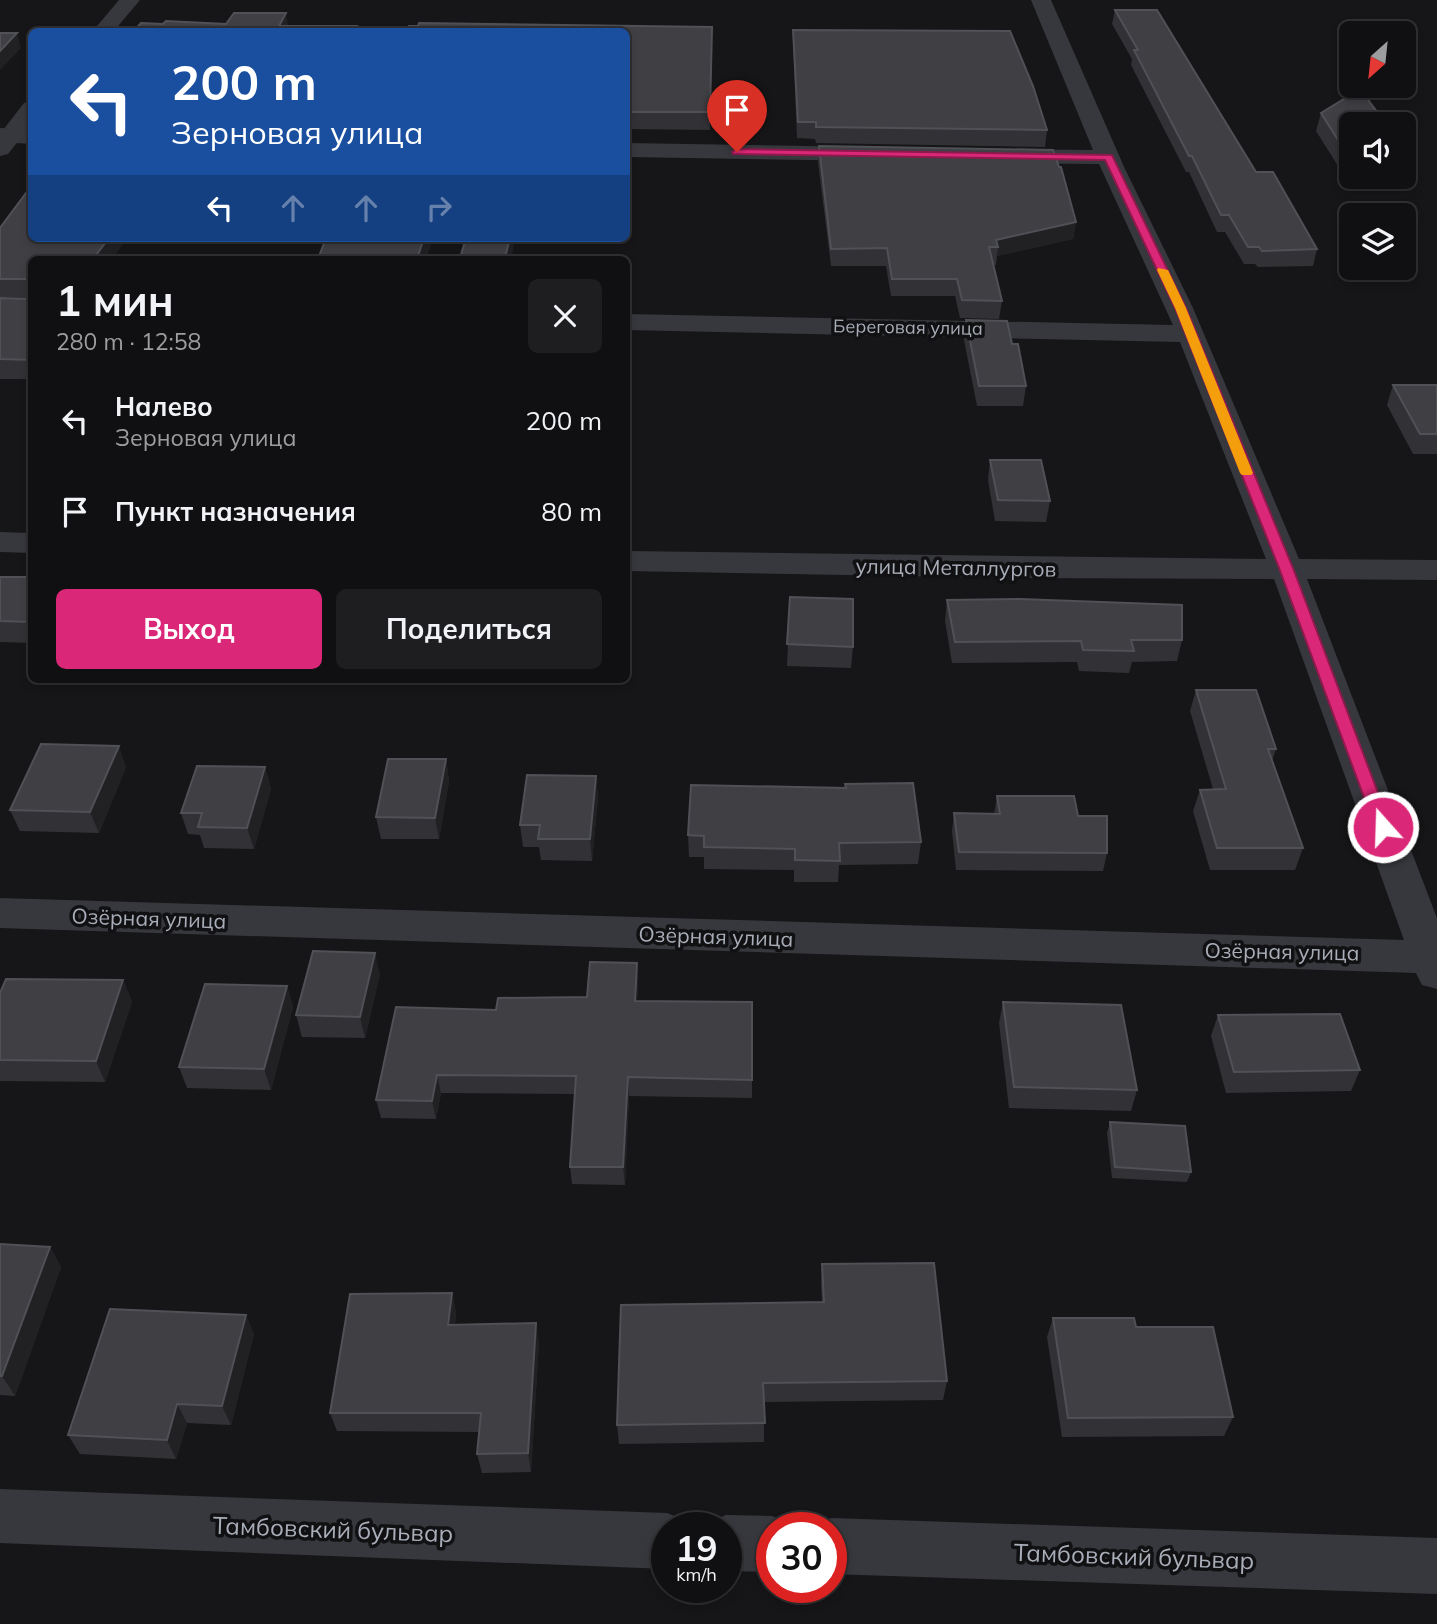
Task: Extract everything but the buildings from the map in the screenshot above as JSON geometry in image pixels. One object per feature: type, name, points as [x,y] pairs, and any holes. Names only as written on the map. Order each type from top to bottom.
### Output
[{"type":"street","points":[[106,28],[130,0]]},
{"type":"street","points":[[1041,0],[1108,157],[1180,308],[1286,568],[1434,965]]},
{"type":"street","points":[[10,139],[28,114]]},
{"type":"street","points":[[630,150],[888,154]]},
{"type":"street","points":[[984,155],[1108,157]]},
{"type":"street","name":"Береговая улица","points":[[630,322],[1189,334]]},
{"type":"street","points":[[0,542],[28,543]]},
{"type":"street","name":"улица Металлургов","points":[[630,561],[1011,568],[1437,570]]},
{"type":"street","name":"Озёрная улица","points":[[0,913],[1434,965]]},
{"type":"street","name":"Тамбовский бульвар","points":[[0,1516],[651,1540]]},
{"type":"street","name":"Тамбовский бульвар","points":[[847,1547],[1437,1566]]},
{"type":"slow traffic","points":[[1162,270],[1247,473]]},
{"type":"route","points":[[737,152],[1108,157],[1180,308],[1286,568],[1383,827]]}]
